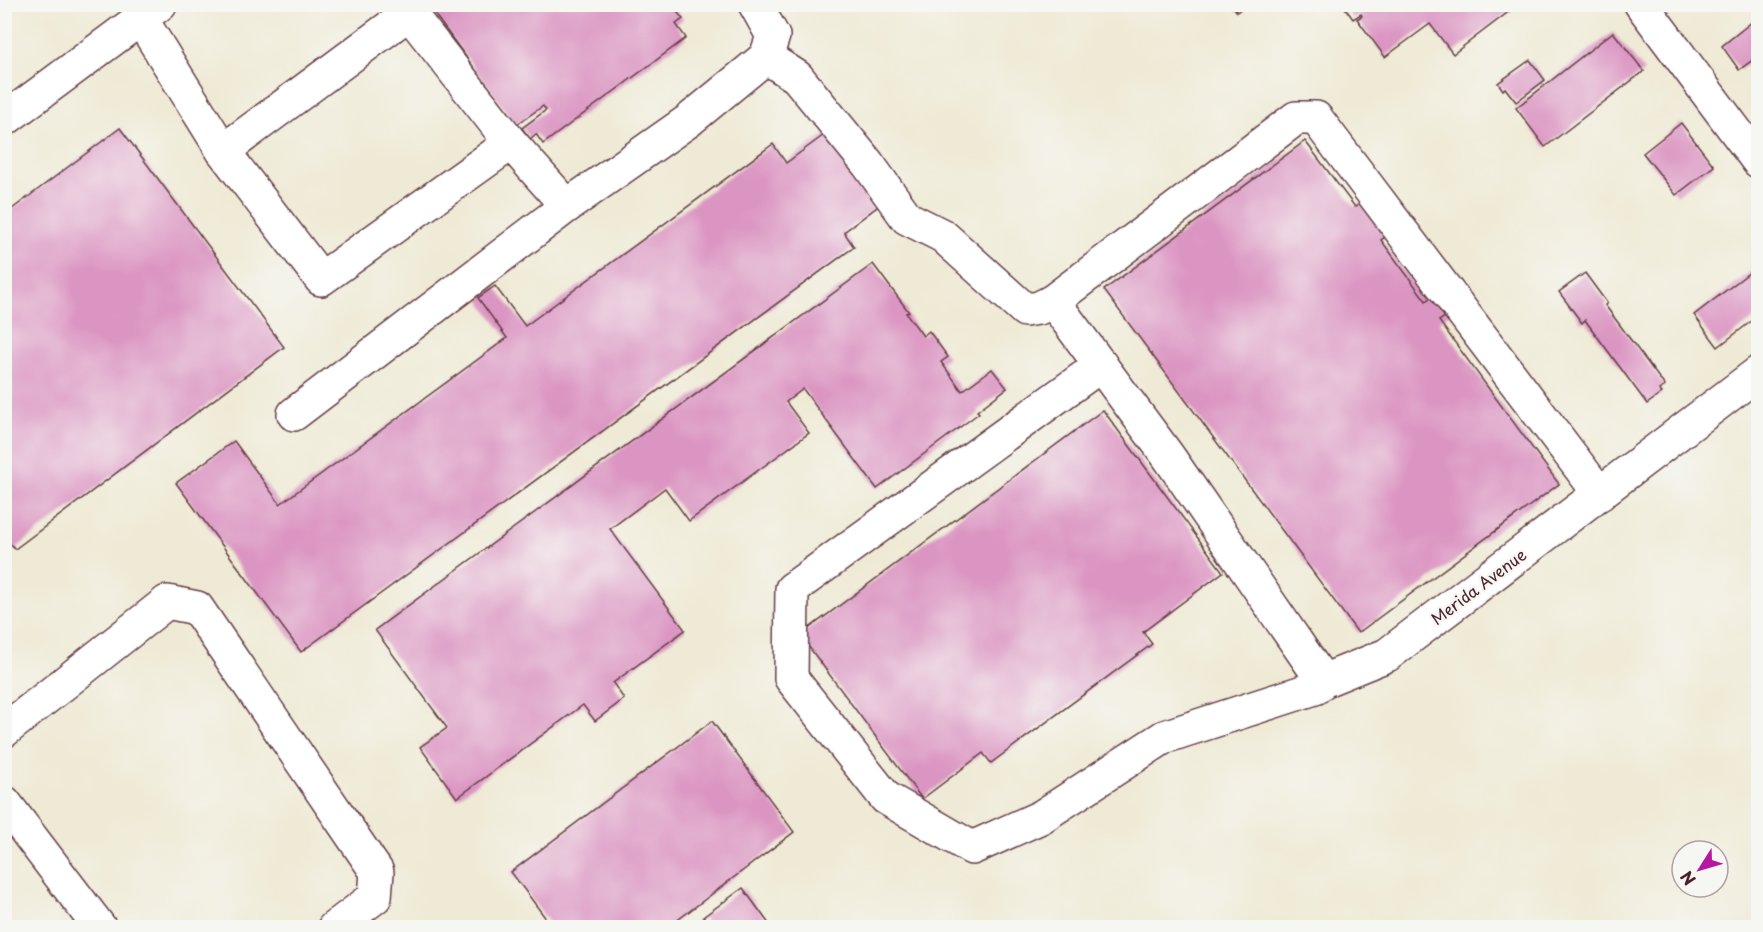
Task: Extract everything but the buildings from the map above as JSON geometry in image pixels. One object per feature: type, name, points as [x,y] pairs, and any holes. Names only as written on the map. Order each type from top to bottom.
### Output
[{"type":"street","points":[[294,414],[567,206],[688,121],[766,57],[773,36],[755,4]]},
{"type":"street","points":[[1641,4],[1758,161]]},
{"type":"street","points":[[4,120],[151,12],[223,151],[321,279],[511,143]]},
{"type":"street","points":[[223,151],[409,13],[511,143],[567,206]]},
{"type":"street","points":[[766,57],[797,77],[868,165],[907,218],[943,236],[1025,310],[1039,308],[1053,301],[1296,118],[1316,118],[1600,494]]},
{"type":"street","points":[[1053,301],[1168,456],[1323,681]]},
{"type":"street","name":"Merida Avenue","points":[[1101,365],[792,589],[791,678],[886,798],[972,848],[1041,817],[1164,737],[1315,688],[1323,681],[1387,655],[1758,373]]},
{"type":"street","points":[[4,731],[167,602],[197,608],[377,872],[375,897],[334,927]]},
{"type":"street","points":[[4,802],[100,927]]}]
